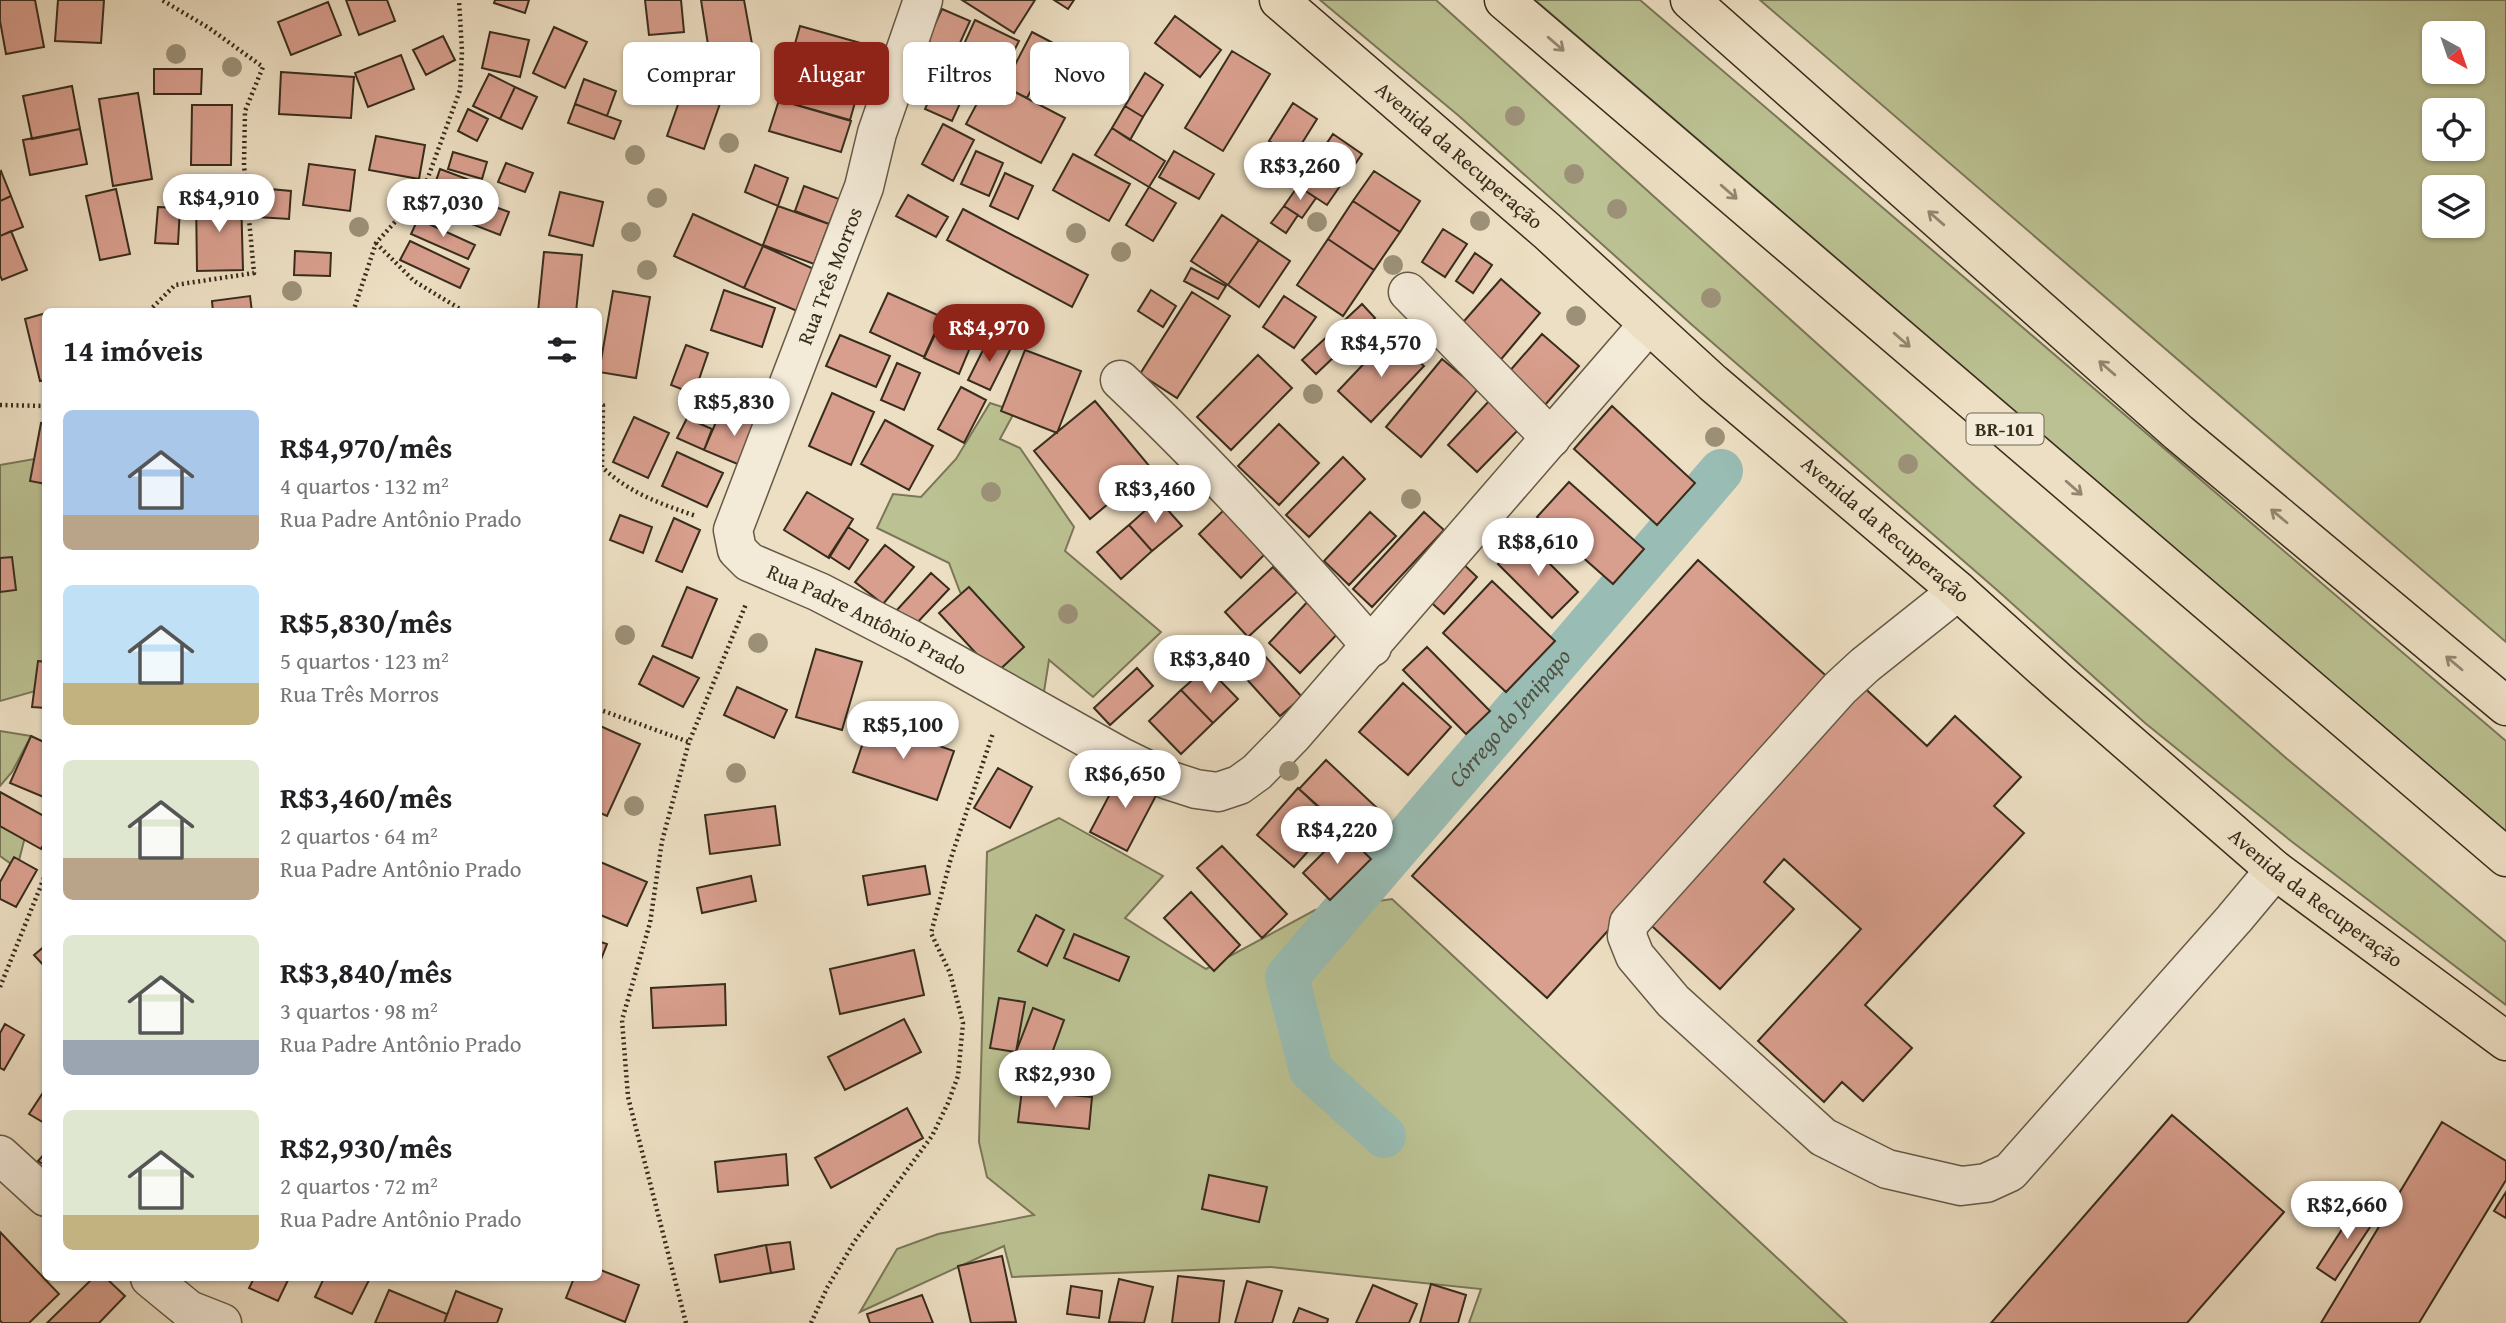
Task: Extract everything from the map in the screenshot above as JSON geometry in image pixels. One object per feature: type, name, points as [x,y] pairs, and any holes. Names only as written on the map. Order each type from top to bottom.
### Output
[{"type":"main road","name":"Avenida da Recuperação","points":[[1279,0],[1548,232],[1713,383],[1958,591],[2275,870],[2506,1041]]},
{"type":"main road","name":"BR-101","points":[[1504,0],[2506,858]]},
{"type":"main road","points":[[1690,0],[2179,433],[2506,706]]},
{"type":"street","name":"Rua Três Morros","points":[[744,549],[864,187],[877,133],[923,0]]},
{"type":"street","points":[[1408,292],[1551,438]]},
{"type":"street","name":"Rua Padre Antônio Prado","points":[[744,549],[1121,757],[1168,780],[1196,789],[1218,792],[1239,785],[1257,772],[1372,647],[1648,324]]},
{"type":"street","points":[[1120,380],[1171,428],[1372,647]]},
{"type":"street","points":[[1958,591],[1840,688],[1629,923],[1627,936],[1635,956],[1673,1001],[1823,1136],[1887,1169],[1961,1186],[1986,1184],[2010,1172],[2275,870]]},
{"type":"street","points":[[0,1156],[42,1193]]},
{"type":"street","points":[[154,1281],[189,1310],[222,1323]]},
{"type":"path","points":[[152,308],[175,285],[254,273],[244,166],[244,111],[262,67],[209,28],[162,0]]},
{"type":"path","points":[[354,308],[376,243],[424,191],[460,90],[462,51],[459,0]]},
{"type":"path","points":[[376,243],[414,281],[458,308]]},
{"type":"path","points":[[602,404],[602,467],[616,480],[744,549],[662,841],[650,923],[622,1020],[628,1097],[686,1323]]},
{"type":"path","points":[[0,405],[42,406]]},
{"type":"path","points":[[811,1323],[827,1288],[854,1242],[932,1136],[958,1076],[963,1024],[950,973],[931,933],[951,858],[1007,692]]},
{"type":"path","points":[[602,710],[689,741]]},
{"type":"path","points":[[0,987],[42,883]]},
{"type":"green space","points":[[1320,0],[1436,0],[1975,486],[2286,758],[2506,942],[2506,1005],[2291,841],[2145,723],[1459,116]]},
{"type":"green space","points":[[1535,0],[1640,0],[2506,741],[2506,832]]},
{"type":"green space","points":[[1760,0],[2506,0],[2506,642]]},
{"type":"green space","points":[[990,403],[1015,411],[1000,439],[1020,448],[1074,527],[1065,551],[1161,632],[1093,697],[1049,660],[1043,698],[995,674],[1023,647],[960,592],[949,563],[877,528],[893,494],[921,497],[956,459]]},
{"type":"green space","points":[[34,459],[42,476],[42,686],[39,690],[0,701],[0,465]]},
{"type":"green space","points":[[0,731],[31,736],[12,772],[0,786]]},
{"type":"green space","points":[[1059,818],[1163,876],[1125,918],[1206,969],[1315,910],[1392,899],[1847,1323],[1469,1323],[1481,1289],[1271,1267],[1012,1277],[1004,1246],[860,1312],[897,1249],[938,1234],[1034,1215],[987,1177],[979,1142],[987,852]]},
{"type":"green space","points":[[0,823],[26,833],[17,868],[0,856]]},
{"type":"building","points":[[0,0],[35,0],[44,47],[6,54],[0,21]]},
{"type":"building","points":[[58,0],[104,0],[101,43],[55,41]]},
{"type":"building","points":[[346,0],[387,0],[395,21],[359,35]]},
{"type":"building","points":[[495,0],[529,0],[525,13],[494,3]]},
{"type":"building","points":[[645,0],[681,0],[684,32],[649,35]]},
{"type":"building","points":[[701,0],[744,0],[752,42],[708,42]]},
{"type":"building","points":[[962,0],[1035,0],[1014,33]]},
{"type":"building","points":[[1054,0],[1074,0],[1068,9]]},
{"type":"building","points":[[328,2],[341,35],[291,55],[278,22]]},
{"type":"building","points":[[942,9],[970,21],[960,42],[927,41]]},
{"type":"building","points":[[1175,16],[1221,50],[1200,77],[1155,43]]},
{"type":"building","points":[[975,20],[1019,41],[1016,47],[1016,42],[965,42]]},
{"type":"building","points":[[800,26],[857,42],[795,42]]},
{"type":"building","points":[[554,27],[587,42],[565,88],[533,73]]},
{"type":"building","points":[[490,32],[529,40],[520,77],[482,68]]},
{"type":"building","points":[[1032,32],[1051,42],[1030,42],[1030,92],[1027,98],[1016,92],[1016,63]]},
{"type":"building","points":[[443,36],[455,60],[426,75],[413,50]]},
{"type":"building","points":[[1232,51],[1270,74],[1223,151],[1185,128]]},
{"type":"building","points":[[401,55],[414,89],[368,107],[355,73]]},
{"type":"building","points":[[154,69],[202,69],[201,94],[154,94]]},
{"type":"building","points":[[281,72],[354,77],[351,118],[279,114]]},
{"type":"building","points":[[1145,73],[1163,85],[1143,117],[1125,106],[1129,105],[1129,99]]},
{"type":"building","points":[[489,74],[515,87],[500,119],[473,106]]},
{"type":"building","points":[[584,79],[616,91],[607,116],[575,104]]},
{"type":"building","points":[[72,86],[80,129],[32,139],[23,96]]},
{"type":"building","points":[[515,87],[537,97],[522,129],[500,119]]},
{"type":"building","points":[[138,93],[152,179],[113,186],[99,99]]},
{"type":"building","points":[[1016,93],[1030,100],[1030,105],[1040,105],[1065,118],[1041,163],[966,124],[976,105],[1016,105]]},
{"type":"building","points":[[1293,103],[1317,119],[1294,156],[1269,141]]},
{"type":"building","points":[[575,104],[621,121],[614,139],[568,123]]},
{"type":"building","points":[[192,105],[232,105],[231,165],[191,165]]},
{"type":"building","points":[[678,105],[719,105],[704,149],[667,136]]},
{"type":"building","points":[[777,105],[796,105],[851,121],[841,152],[769,131]]},
{"type":"building","points":[[797,105],[854,105],[850,120]]},
{"type":"building","points":[[927,105],[959,105],[952,121],[925,109]]},
{"type":"building","points":[[1125,106],[1143,117],[1130,140],[1112,128]]},
{"type":"building","points":[[468,109],[488,119],[477,141],[458,131]]},
{"type":"building","points":[[943,124],[974,140],[953,181],[922,164]]},
{"type":"building","points":[[1112,128],[1165,161],[1149,187],[1095,155]]},
{"type":"building","points":[[80,129],[87,164],[30,175],[23,140]]},
{"type":"building","points":[[1333,134],[1362,154],[1327,205],[1298,186]]},
{"type":"building","points":[[376,136],[425,145],[419,179],[369,170]]},
{"type":"building","points":[[976,151],[1003,163],[989,196],[961,184]]},
{"type":"building","points":[[1174,151],[1214,174],[1199,199],[1159,177]]},
{"type":"building","points":[[453,152],[487,162],[482,179],[448,169]]},
{"type":"building","points":[[1073,154],[1130,184],[1109,221],[1053,190]]},
{"type":"building","points":[[506,163],[533,173],[525,192],[498,182]]},
{"type":"building","points":[[309,164],[355,170],[350,211],[303,205]]},
{"type":"building","points":[[755,165],[788,178],[778,206],[745,192]]},
{"type":"building","points":[[440,169],[483,185],[477,201],[435,184]]},
{"type":"building","points":[[1374,171],[1420,201],[1400,232],[1353,201]]},
{"type":"building","points":[[0,172],[11,196],[0,201]]},
{"type":"building","points":[[1005,173],[1033,186],[1018,219],[990,206]]},
{"type":"building","points":[[804,186],[839,199],[829,224],[795,211]]},
{"type":"building","points":[[1298,186],[1316,198],[1302,218],[1284,206]]},
{"type":"building","points":[[1149,187],[1176,203],[1153,241],[1126,225]]},
{"type":"building","points":[[259,188],[291,191],[289,219],[257,217]]},
{"type":"building","points":[[116,189],[130,254],[100,260],[86,196]]},
{"type":"building","points":[[454,192],[509,212],[500,235],[446,214]]},
{"type":"building","points":[[560,192],[603,202],[593,246],[549,235]]},
{"type":"building","points":[[908,195],[948,217],[936,237],[896,216]]},
{"type":"building","points":[[11,196],[23,227],[0,236],[0,201]]},
{"type":"building","points":[[241,196],[243,270],[197,271],[196,198]]},
{"type":"building","points":[[1353,201],[1400,232],[1374,270],[1328,239]]},
{"type":"building","points":[[778,206],[829,224],[814,264],[763,245]]},
{"type":"building","points":[[1284,206],[1298,215],[1286,233],[1271,223]]},
{"type":"building","points":[[158,207],[180,208],[178,244],[155,243]]},
{"type":"building","points":[[963,209],[1088,275],[1072,307],[947,240]]},
{"type":"building","points":[[693,214],[763,246],[744,288],[674,256]]},
{"type":"building","points":[[1222,215],[1259,240],[1228,285],[1191,261]]},
{"type":"building","points":[[418,219],[475,245],[468,259],[411,234]]},
{"type":"building","points":[[1443,229],[1467,244],[1445,277],[1422,262]]},
{"type":"building","points":[[11,231],[27,270],[2,280],[0,236]]},
{"type":"building","points":[[1328,239],[1374,270],[1343,316],[1297,285]]},
{"type":"building","points":[[1259,240],[1290,261],[1259,307],[1228,285]]},
{"type":"building","points":[[410,241],[469,269],[460,288],[400,260]]},
{"type":"building","points":[[763,246],[816,270],[797,311],[744,288]]},
{"type":"building","points":[[295,251],[331,253],[330,276],[294,275]]},
{"type":"building","points":[[544,252],[582,255],[576,308],[538,308]]},
{"type":"building","points":[[1475,253],[1492,265],[1473,293],[1456,281]]},
{"type":"building","points":[[1191,268],[1226,286],[1218,299],[1184,281]]},
{"type":"building","points":[[1501,279],[1540,313],[1498,363],[1458,328]]},
{"type":"building","points":[[724,290],[775,308],[762,347],[711,330]]},
{"type":"building","points":[[1151,290],[1176,306],[1163,327],[1138,311]]},
{"type":"building","points":[[613,291],[650,297],[636,378],[602,372],[602,355]]},
{"type":"building","points":[[1192,292],[1230,316],[1177,398],[1140,374]]},
{"type":"building","points":[[888,293],[942,317],[924,357],[870,332]]},
{"type":"building","points":[[250,296],[252,308],[213,308],[212,301]]},
{"type":"building","points":[[1284,296],[1316,317],[1294,348],[1263,327]]},
{"type":"building","points":[[1362,304],[1375,318],[1316,374],[1302,360]]},
{"type":"building","points":[[42,314],[42,381],[40,381],[25,319]]},
{"type":"building","points":[[938,328],[972,343],[959,374],[924,358]]},
{"type":"building","points":[[1542,334],[1579,366],[1545,405],[1508,373]]},
{"type":"building","points":[[840,335],[890,356],[876,387],[826,366]]},
{"type":"building","points":[[1391,335],[1424,366],[1371,422],[1338,391]]},
{"type":"building","points":[[989,338],[1011,348],[990,390],[968,380]]},
{"type":"building","points":[[686,345],[708,353],[694,394],[671,385]]},
{"type":"building","points":[[1025,350],[1081,371],[1057,433],[1001,411]]},
{"type":"building","points":[[1258,355],[1292,388],[1231,450],[1197,417]]},
{"type":"building","points":[[1442,359],[1478,389],[1421,457],[1386,427]]},
{"type":"building","points":[[897,363],[920,373],[904,410],[881,400]]},
{"type":"building","points":[[961,387],[986,400],[964,443],[938,429]]},
{"type":"building","points":[[832,393],[874,412],[851,465],[809,446]]},
{"type":"building","points":[[1490,400],[1519,429],[1477,472],[1448,445]]},
{"type":"building","points":[[1095,401],[1151,468],[1090,519],[1034,451]]},
{"type":"building","points":[[1612,406],[1695,483],[1657,525],[1574,449]]},
{"type":"building","points":[[722,408],[765,427],[747,468],[704,450]]},
{"type":"building","points":[[634,417],[669,433],[648,478],[613,462]]},
{"type":"building","points":[[687,418],[712,429],[704,450],[677,438]]},
{"type":"building","points":[[885,420],[933,446],[909,490],[861,464]]},
{"type":"building","points":[[41,423],[42,483],[30,481]]},
{"type":"building","points":[[1279,424],[1319,463],[1279,505],[1238,466]]},
{"type":"building","points":[[677,452],[723,473],[707,507],[662,486]]},
{"type":"building","points":[[1343,457],[1365,479],[1309,537],[1286,515]]},
{"type":"building","points":[[1569,482],[1644,549],[1613,584],[1537,517]]},
{"type":"building","points":[[807,492],[853,519],[829,558],[784,530]]},
{"type":"building","points":[[1158,499],[1182,526],[1152,551],[1129,525]]},
{"type":"building","points":[[1226,508],[1268,551],[1241,578],[1199,534]]},
{"type":"building","points":[[1370,512],[1396,536],[1349,585],[1324,561]]},
{"type":"building","points":[[1424,512],[1444,530],[1372,607],[1353,589]]},
{"type":"building","points":[[620,515],[652,527],[643,553],[610,540]]},
{"type":"building","points":[[674,518],[700,530],[682,572],[656,561]]},
{"type":"building","points":[[1129,525],[1152,551],[1121,579],[1097,552]]},
{"type":"building","points":[[848,527],[868,540],[849,569],[829,556]]},
{"type":"building","points":[[1524,538],[1578,592],[1552,618],[1498,564]]},
{"type":"building","points":[[885,545],[914,567],[883,604],[855,582]]},
{"type":"building","points":[[12,557],[16,590],[0,592],[0,558]]},
{"type":"building","points":[[1459,560],[1477,577],[1444,614],[1425,597]]},
{"type":"building","points":[[1698,560],[1833,682],[1547,998],[1412,876]]},
{"type":"building","points":[[1273,567],[1297,592],[1248,637],[1225,612]]},
{"type":"building","points":[[931,573],[949,589],[913,627],[896,611]]},
{"type":"building","points":[[1492,581],[1555,641],[1506,692],[1443,633]]},
{"type":"building","points":[[687,587],[717,599],[692,658],[662,646]]},
{"type":"building","points":[[969,587],[1024,647],[995,674],[939,613]]},
{"type":"building","points":[[1311,598],[1343,628],[1300,673],[1269,643]]},
{"type":"building","points":[[1254,644],[1302,697],[1280,716],[1233,664]]},
{"type":"building","points":[[1427,647],[1490,711],[1466,734],[1403,670]]},
{"type":"building","points":[[816,649],[862,662],[842,730],[796,717]]},
{"type":"building","points":[[653,656],[699,678],[683,707],[639,684]]},
{"type":"building","points":[[38,661],[42,662],[42,708],[32,707]]},
{"type":"building","points":[[1207,667],[1238,699],[1213,723],[1181,690]]},
{"type":"building","points":[[1137,668],[1153,686],[1110,725],[1094,708]]},
{"type":"building","points":[[1857,681],[1927,746],[1955,716],[2021,777],[1994,806],[2024,833],[1865,1005],[1912,1048],[1863,1101],[1842,1082],[1824,1102],[1758,1041],[1861,929],[1784,859],[1764,882],[1794,909],[1720,989],[1641,916]]},
{"type":"building","points":[[1403,683],[1451,727],[1408,775],[1359,732]]},
{"type":"building","points":[[737,687],[787,710],[774,738],[724,715]]},
{"type":"building","points":[[1181,690],[1213,723],[1181,754],[1149,721]]},
{"type":"building","points":[[870,722],[954,751],[937,800],[853,772]]},
{"type":"building","points":[[602,727],[640,744],[607,816],[602,814]]},
{"type":"building","points":[[31,736],[42,741],[42,796],[10,783]]},
{"type":"building","points":[[1326,760],[1377,808],[1349,836],[1299,789]]},
{"type":"building","points":[[998,768],[1032,787],[1010,828],[974,808]]},
{"type":"building","points":[[1123,769],[1160,788],[1127,851],[1090,832]]},
{"type":"building","points":[[1298,788],[1335,821],[1294,867],[1257,835]]},
{"type":"building","points":[[0,792],[42,815],[42,847],[41,849],[0,826]]},
{"type":"building","points":[[775,806],[780,845],[710,854],[705,815]]},
{"type":"building","points":[[1344,832],[1371,859],[1330,900],[1303,873]]},
{"type":"building","points":[[1222,846],[1287,914],[1262,938],[1197,868]]},
{"type":"building","points":[[14,857],[37,870],[16,907],[0,899],[0,882]]},
{"type":"building","points":[[602,863],[647,882],[627,926],[602,916]]},
{"type":"building","points":[[925,866],[930,894],[868,905],[863,876]]},
{"type":"building","points":[[751,876],[756,901],[702,913],[697,888]]},
{"type":"building","points":[[1191,892],[1240,945],[1214,971],[1164,918]]},
{"type":"building","points":[[1036,915],[1064,930],[1047,966],[1018,951]]},
{"type":"building","points":[[1074,934],[1129,957],[1119,981],[1064,958]]},
{"type":"building","points":[[602,942],[607,944],[602,957]]},
{"type":"building","points":[[42,948],[42,964],[34,955]]},
{"type":"building","points":[[914,950],[924,995],[840,1014],[830,969]]},
{"type":"building","points":[[725,984],[726,1025],[653,1028],[651,988]]},
{"type":"building","points":[[999,998],[1025,1002],[1016,1052],[990,1048]]},
{"type":"building","points":[[1033,1008],[1064,1020],[1048,1064],[1016,1052]]},
{"type":"building","points":[[904,1019],[921,1052],[845,1090],[828,1057]]},
{"type":"building","points":[[5,1024],[24,1035],[4,1070],[0,1068],[0,1033]]},
{"type":"building","points":[[1022,1090],[1092,1097],[1089,1129],[1018,1122]]},
{"type":"building","points":[[42,1094],[42,1122],[29,1114]]},
{"type":"building","points":[[907,1108],[923,1138],[831,1188],[815,1158]]},
{"type":"building","points":[[2172,1115],[2284,1212],[2187,1323],[1991,1323]]},
{"type":"building","points":[[2442,1122],[2506,1161],[2506,1180],[2419,1323],[2321,1323]]},
{"type":"building","points":[[786,1154],[788,1185],[718,1192],[715,1162]]},
{"type":"building","points":[[1209,1175],[1267,1187],[1259,1222],[1202,1209]]},
{"type":"building","points":[[2506,1192],[2506,1218],[2494,1211]]},
{"type":"building","points":[[2359,1203],[2378,1215],[2335,1280],[2317,1268]]},
{"type":"building","points":[[0,1232],[42,1276],[42,1281],[47,1281],[59,1294],[29,1323],[2,1323]]},
{"type":"building","points":[[790,1242],[794,1269],[771,1273],[766,1245]]},
{"type":"building","points":[[766,1245],[771,1273],[720,1282],[715,1255]]},
{"type":"building","points":[[1002,1256],[1016,1322],[971,1323],[958,1266]]},
{"type":"building","points":[[602,1271],[639,1285],[625,1322],[566,1298],[573,1281],[602,1281]]},
{"type":"building","points":[[1178,1276],[1224,1281],[1219,1323],[1172,1323]]},
{"type":"building","points":[[1119,1279],[1153,1287],[1144,1323],[1109,1322]]},
{"type":"building","points":[[90,1281],[109,1281],[125,1296],[99,1323],[47,1323]]},
{"type":"building","points":[[252,1281],[288,1281],[278,1301],[249,1288]]},
{"type":"building","points":[[323,1281],[368,1281],[352,1314],[315,1297]]},
{"type":"building","points":[[1247,1281],[1282,1291],[1272,1323],[1235,1323]]},
{"type":"building","points":[[1431,1284],[1466,1295],[1458,1323],[1420,1323]]},
{"type":"building","points":[[1373,1285],[1417,1304],[1409,1323],[1356,1323]]},
{"type":"building","points":[[1071,1286],[1102,1291],[1099,1318],[1067,1314]]},
{"type":"building","points":[[389,1290],[447,1314],[444,1323],[375,1323]]},
{"type":"building","points":[[456,1291],[502,1309],[497,1323],[444,1323]]},
{"type":"building","points":[[922,1295],[933,1323],[870,1323],[867,1314]]},
{"type":"building","points":[[1299,1308],[1328,1319],[1327,1323],[1293,1323]]},
{"type":"waterway","name":"Córrego do Jenipapo","points":[[1384,1136],[1311,1070],[1287,977],[1721,471]]}]
